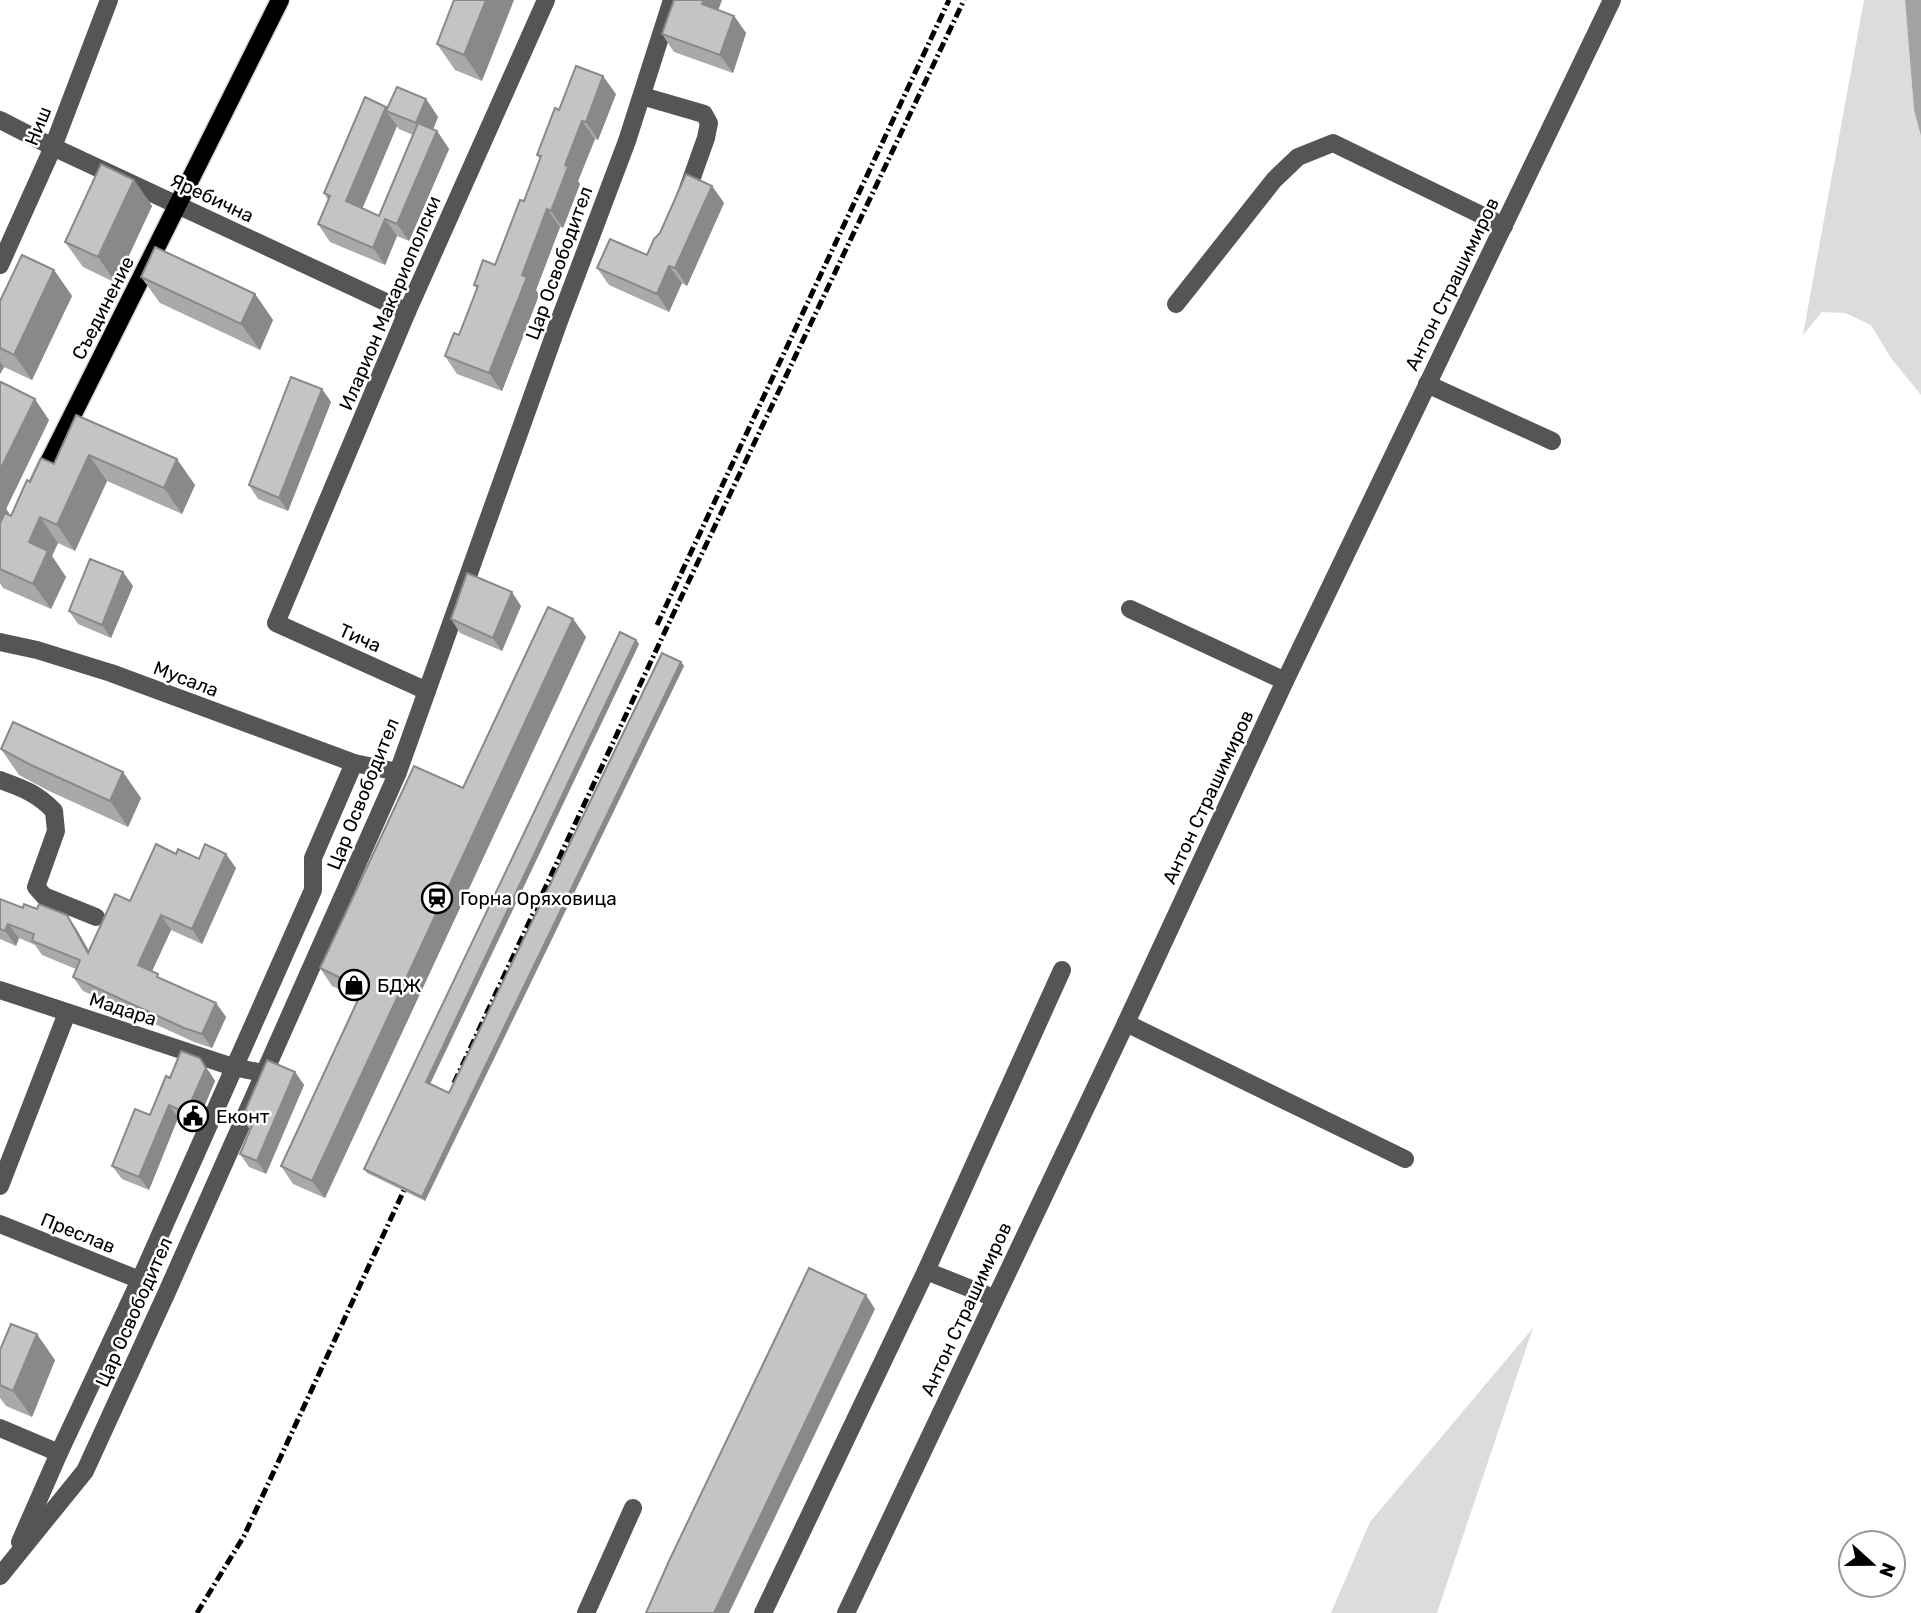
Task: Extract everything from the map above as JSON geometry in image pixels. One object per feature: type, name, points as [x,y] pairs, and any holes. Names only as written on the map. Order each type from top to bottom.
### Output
[{"type":"main road","name":"Съединение","points":[[31,499],[280,0]]},
{"type":"street","name":"Ниш","points":[[0,265],[53,147],[109,0]]},
{"type":"street","name":"Иларион Макариополски","points":[[276,624],[407,313],[546,0]]},
{"type":"street","name":"Цар Освободител","points":[[5,1570],[85,1471],[398,772],[558,324],[627,141],[672,0]]},
{"type":"street","name":"Антон Страшимиров","points":[[847,1613],[1285,681],[1612,0]]},
{"type":"street","points":[[642,96],[704,114],[709,123],[677,214]]},
{"type":"street","name":"Яребична","points":[[0,120],[407,313]]},
{"type":"street","points":[[1176,304],[1274,180],[1298,157],[1333,143],[1504,226]]},
{"type":"street","points":[[1427,384],[1552,441]]},
{"type":"street","points":[[1130,609],[1285,681]]},
{"type":"street","name":"Тича","points":[[276,624],[426,691]]},
{"type":"street","name":"Мусала","points":[[0,642],[37,650],[111,673],[354,763],[398,772]]},
{"type":"street","points":[[341,902],[313,890],[313,859],[354,763]]},
{"type":"street","points":[[0,780],[28,790],[43,799],[54,811],[56,831],[36,887],[39,892],[96,917]]},
{"type":"street","name":"Цар Освободител","points":[[5,1570],[140,1280],[313,890]]},
{"type":"street","points":[[763,1613],[926,1271],[1062,970]]},
{"type":"street","name":"Мадара","points":[[0,990],[233,1066],[263,1073]]},
{"type":"street","points":[[0,1186],[67,1013]]},
{"type":"street","points":[[1126,1023],[1405,1159]]},
{"type":"street","name":"Преслав","points":[[0,1224],[140,1280]]},
{"type":"street","points":[[926,1271],[994,1298]]},
{"type":"street","points":[[0,1428],[59,1452]]},
{"type":"street","points":[[586,1613],[633,1508]]},
{"type":"shaded area","points":[[1864,0],[1905,0],[1914,110],[1921,136],[1921,395],[1891,358],[1871,325],[1845,313],[1822,312],[1803,335]]},
{"type":"shaded area","points":[[1905,0],[1921,0],[1921,136],[1914,110]]},
{"type":"shaded area","points":[[1533,1328],[1437,1613],[1331,1613],[1370,1522]]},
{"type":"building","points":[[454,0],[486,0],[464,55],[437,44]]},
{"type":"building","points":[[674,0],[704,0],[702,4],[734,16],[720,55],[662,34]]},
{"type":"building","points":[[576,66],[603,76],[586,122],[582,121],[565,165],[568,167],[551,211],[547,209],[522,275],[527,277],[489,373],[445,356],[454,333],[459,335],[478,286],[474,285],[483,260],[495,265],[520,200],[524,201],[541,156],[537,155],[555,108],[559,110]]},
{"type":"building","points":[[397,87],[426,99],[416,123],[386,111]]},
{"type":"building","points":[[365,97],[386,107],[346,201],[379,216],[418,123],[437,131],[397,224],[385,219],[373,248],[318,224],[330,196],[324,193]]},
{"type":"building","points":[[101,164],[134,180],[98,257],[65,242]]},
{"type":"building","points":[[686,174],[712,186],[675,268],[669,266],[657,294],[597,268],[610,239],[647,255],[654,239],[660,233]]},
{"type":"building","points":[[155,247],[255,294],[241,324],[141,277]]},
{"type":"building","points":[[22,255],[54,270],[14,355],[0,348],[0,301]]},
{"type":"building","points":[[291,377],[322,389],[279,498],[249,485]]},
{"type":"building","points":[[1,382],[35,399],[0,470],[0,384]]},
{"type":"building","points":[[76,415],[177,459],[164,488],[89,455],[57,525],[40,517],[29,542],[48,551],[33,584],[0,569],[0,523],[5,513],[11,516],[27,480],[30,482],[41,458],[54,464]]},
{"type":"building","points":[[90,559],[123,572],[102,625],[69,611]]},
{"type":"building","points":[[467,573],[512,592],[493,638],[451,619]]},
{"type":"building","points":[[548,607],[573,619],[312,1181],[281,1166],[363,989],[320,968],[414,766],[463,788]]},
{"type":"building","points":[[620,632],[636,640],[426,1082],[449,1093],[662,653],[681,662],[422,1197],[364,1169]]},
{"type":"building","points":[[13,722],[123,772],[110,801],[1,749]]},
{"type":"building","points":[[156,844],[176,854],[178,849],[199,859],[205,844],[226,854],[192,929],[161,915],[138,965],[158,974],[157,977],[216,1003],[202,1034],[73,977],[80,960],[32,941],[34,934],[8,924],[5,931],[0,929],[0,899],[23,908],[24,904],[37,909],[39,904],[67,915],[88,953],[115,894],[130,901]]},
{"type":"building","points":[[181,1051],[200,1058],[206,1068],[186,1113],[169,1105],[139,1177],[112,1166],[135,1109],[150,1115],[166,1076],[170,1078]]},
{"type":"building","points":[[267,1060],[295,1072],[257,1161],[240,1154],[253,1123],[242,1118]]},
{"type":"building","points":[[809,1268],[866,1295],[714,1613],[646,1613],[669,1561]]},
{"type":"building","points":[[11,1324],[37,1334],[13,1391],[0,1385],[0,1350]]},
{"type":"railway","points":[[657,625],[949,0]]},
{"type":"railway","points":[[454,1083],[964,0]]},
{"type":"railway","points":[[197,1613],[244,1536],[411,1175]]},
{"type":"place","name":"Горна Оряховица","points":[[437,898]]},
{"type":"place","name":"БДЖ","points":[[354,985]]},
{"type":"place","name":"Еконт","points":[[193,1116]]}]
